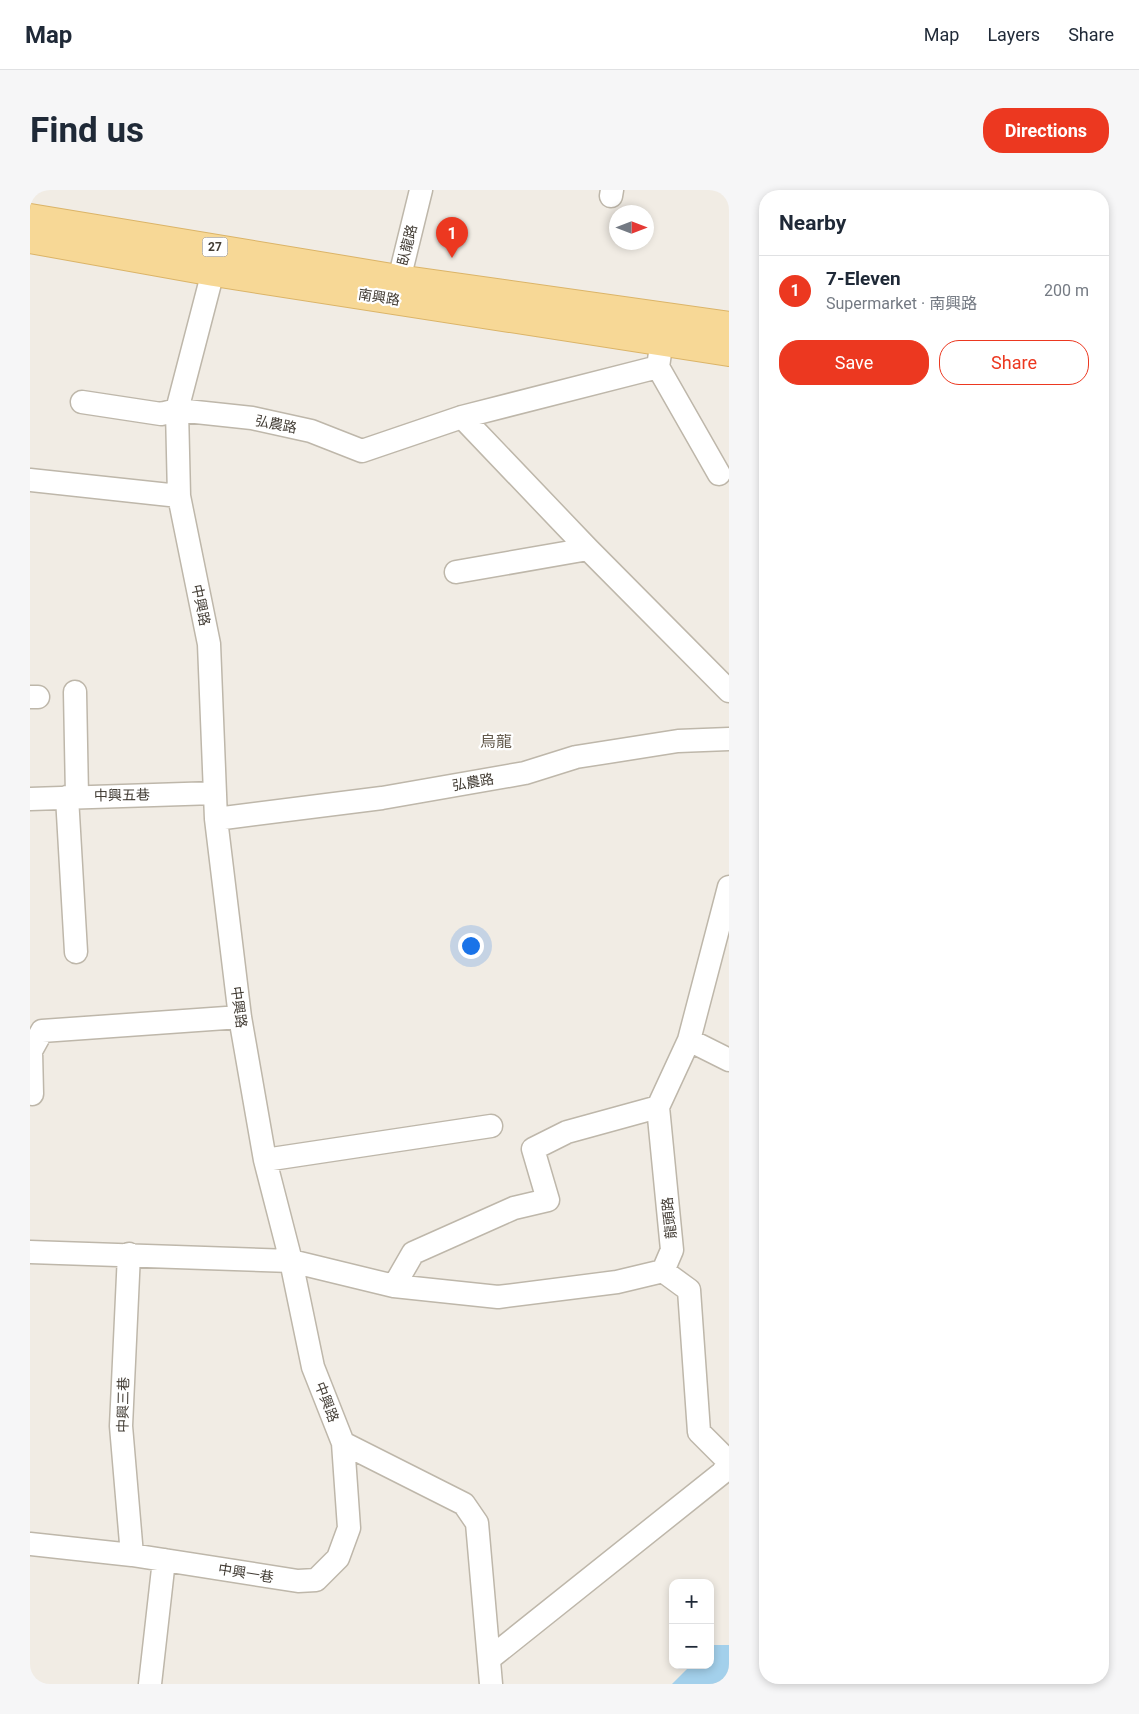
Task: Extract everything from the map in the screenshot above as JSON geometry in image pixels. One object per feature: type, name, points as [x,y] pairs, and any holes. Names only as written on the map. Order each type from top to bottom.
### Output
[{"type":"main road","name":"南興路","points":[[30,218],[216,260]]},
{"type":"main road","name":"南興路","points":[[30,239],[216,260],[396,289],[662,341],[729,352]]},
{"type":"main road","name":"南興路","points":[[662,341],[729,326]]},
{"type":"street","name":"臥龍路","points":[[396,289],[421,190]]},
{"type":"street","name":"中興路","points":[[216,260],[178,410],[179,496],[209,644],[216,819],[240,1017],[265,1160],[291,1261],[313,1366],[343,1443]]},
{"type":"street","name":"弘農路","points":[[82,402],[161,414],[178,410],[252,418],[310,431],[362,451],[462,417],[662,341]]},
{"type":"street","points":[[662,341],[719,474]]},
{"type":"street","points":[[462,417],[588,549],[729,691]]},
{"type":"street","points":[[30,480],[179,496]]},
{"type":"street","points":[[456,572],[588,549]]},
{"type":"street","points":[[75,692],[72,797],[76,952]]},
{"type":"street","name":"弘農路","points":[[216,819],[382,798],[525,774],[576,757],[678,741],[729,739]]},
{"type":"street","name":"中興五巷","points":[[30,799],[215,793]]},
{"type":"street","name":"龍頭路","points":[[663,1271],[672,1250],[658,1107],[688,1040],[729,887]]},
{"type":"street","points":[[32,1094],[31,1051],[42,1031],[240,1017]]},
{"type":"street","points":[[688,1040],[729,1060]]},
{"type":"street","points":[[394,1286],[413,1252],[514,1208],[548,1200],[533,1149],[567,1132],[658,1107]]},
{"type":"street","points":[[265,1160],[491,1126]]},
{"type":"street","points":[[30,1252],[291,1261],[394,1286],[498,1296],[617,1282],[663,1271],[689,1290],[699,1432],[729,1462],[722,1472],[490,1659]]},
{"type":"street","name":"中興三巷","points":[[129,1254],[121,1426],[132,1555]]},
{"type":"street","points":[[343,1443],[464,1504],[477,1523],[491,1684]]},
{"type":"street","name":"中興一巷","points":[[30,1544],[132,1555],[298,1581],[316,1580],[338,1558],[348,1528],[343,1443]]},
{"type":"street","points":[[150,1684],[164,1560]]},
{"type":"water","points":[[714,1645],[729,1645],[729,1684],[672,1684],[687,1669],[714,1669]]},
{"type":"place","name":"7-Eleven","points":[[452,258]]},
{"type":"district","name":"烏龍","points":[[496,741]]}]
